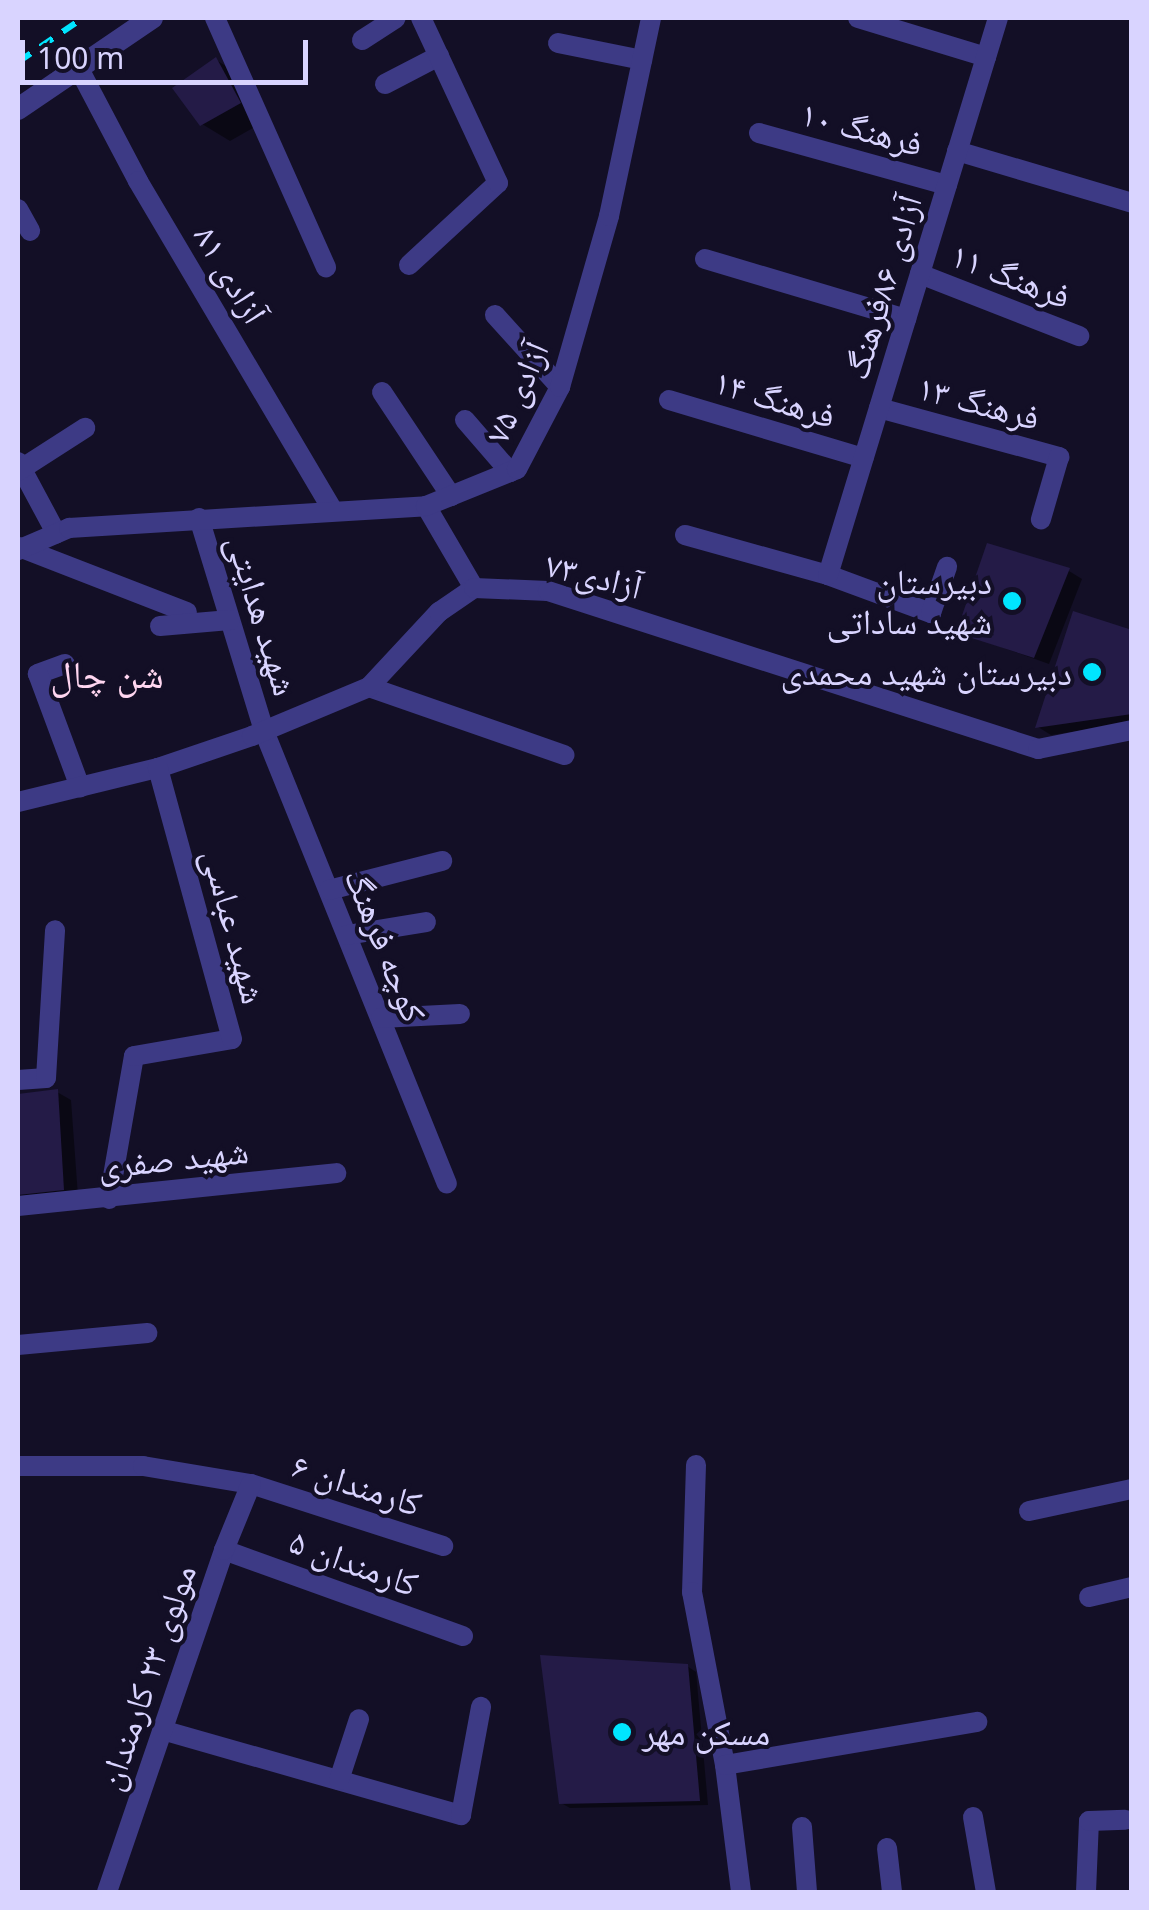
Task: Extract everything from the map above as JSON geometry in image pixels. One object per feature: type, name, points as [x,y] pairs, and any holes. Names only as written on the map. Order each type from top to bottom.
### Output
[{"type":"street","points":[[18,109],[152,18]]},
{"type":"street","points":[[215,18],[326,266]]},
{"type":"street","points":[[362,40],[396,18]]},
{"type":"street","points":[[409,265],[498,183],[421,18]]},
{"type":"street","name":"آزادی ۷۵","points":[[18,548],[69,528],[426,506],[517,470],[537,438],[560,387],[609,216],[651,18]]},
{"type":"street","points":[[858,18],[986,56]]},
{"type":"street","name":"آزادی ۸۶فرهنگ","points":[[828,575],[998,18]]},
{"type":"street","points":[[558,43],[642,60]]},
{"type":"street","points":[[385,84],[439,56]]},
{"type":"street","name":"آزادی ۸۱","points":[[78,68],[138,181],[333,511]]},
{"type":"street","name":"فرهنگ ۱۰","points":[[759,133],[947,185]]},
{"type":"street","points":[[957,151],[1132,202]]},
{"type":"street","points":[[18,209],[30,231]]},
{"type":"street","points":[[705,259],[906,319]]},
{"type":"street","name":"فرهنگ ۱۱","points":[[920,274],[1079,336]]},
{"type":"street","points":[[495,316],[560,387]]},
{"type":"street","points":[[382,392],[451,496]]},
{"type":"street","name":"فرهنگ ۱۴","points":[[669,400],[864,458]]},
{"type":"street","name":"فرهنگ ۱۳","points":[[879,408],[1058,457],[1041,519]]},
{"type":"street","points":[[465,420],[510,472]]},
{"type":"street","points":[[56,534],[19,467],[85,428]]},
{"type":"street","points":[[18,802],[158,768],[264,731],[368,688],[439,612],[474,588],[426,506]]},
{"type":"street","name":"شهید هدایتی","points":[[198,518],[264,731]]},
{"type":"street","points":[[685,535],[828,575],[931,613],[947,567]]},
{"type":"street","points":[[18,548],[187,612]]},
{"type":"street","name":"آزادی۷۳","points":[[474,588],[548,591],[1038,749],[1132,730]]},
{"type":"street","points":[[160,626],[230,620]]},
{"type":"street","points":[[65,664],[38,674],[80,786]]},
{"type":"street","points":[[368,688],[564,755]]},
{"type":"street","name":"کوچه فرهنگ","points":[[264,731],[447,1183]]},
{"type":"street","name":"شهید عباسی","points":[[108,1198],[134,1056],[232,1039],[158,768]]},
{"type":"street","points":[[328,890],[442,860]]},
{"type":"street","points":[[347,935],[426,922]]},
{"type":"street","points":[[18,1080],[46,1078],[55,930]]},
{"type":"street","points":[[380,1018],[460,1014]]},
{"type":"street","name":"شهید صفری","points":[[18,1206],[336,1173]]},
{"type":"street","points":[[18,1345],[147,1333]]},
{"type":"street","points":[[696,1465],[692,1592],[726,1765],[741,1892]]},
{"type":"street","name":"کارمندان ۶","points":[[18,1466],[143,1466],[251,1484],[442,1546]]},
{"type":"street","name":"مولوی ۲۳ کارمندان","points":[[107,1892],[224,1550],[251,1484]]},
{"type":"street","points":[[1029,1511],[1132,1489]]},
{"type":"street","name":"کارمندان ۵","points":[[224,1550],[463,1636]]},
{"type":"street","points":[[1088,1597],[1132,1587]]},
{"type":"street","points":[[162,1730],[462,1815],[481,1707]]},
{"type":"street","points":[[339,1780],[359,1719]]},
{"type":"street","points":[[726,1765],[977,1722]]},
{"type":"street","points":[[973,1817],[986,1892]]},
{"type":"street","points":[[1086,1892],[1089,1821],[1125,1820]]},
{"type":"street","points":[[802,1827],[807,1892]]},
{"type":"street","points":[[887,1848],[892,1892]]},
{"type":"building","points":[[216,57],[241,103],[200,126],[172,88]]},
{"type":"building","name":"دبیرستان شهید ساداتی","points":[[987,543],[1070,568],[1034,658],[956,633]]},
{"type":"building","name":"دبیرستان شهید محمدی","points":[[1073,611],[1132,630],[1132,714],[1035,728]]},
{"type":"building","points":[[58,1089],[64,1190],[18,1195],[18,1094]]},
{"type":"building","name":"مسکن مهر","points":[[540,1655],[688,1664],[700,1801],[559,1804]]},
{"type":"railway","points":[[18,62],[83,18]]},
{"type":"place","name":"دبیرستان شهید ساداتی","points":[[1012,601]]},
{"type":"place","name":"دبیرستان شهید محمدی","points":[[1092,672]]},
{"type":"place","name":"مسکن مهر","points":[[622,1732]]},
{"type":"district","name":"شن چال","points":[[107,674]]}]
